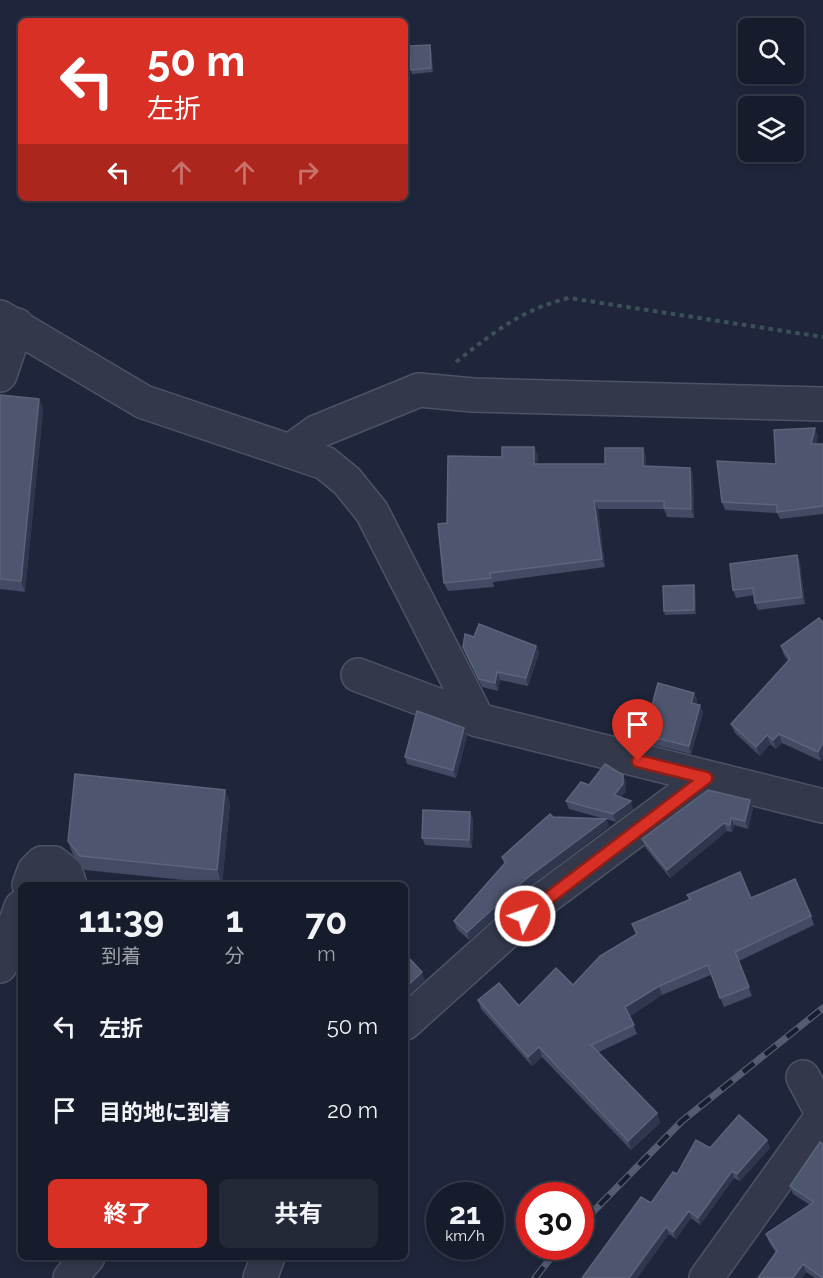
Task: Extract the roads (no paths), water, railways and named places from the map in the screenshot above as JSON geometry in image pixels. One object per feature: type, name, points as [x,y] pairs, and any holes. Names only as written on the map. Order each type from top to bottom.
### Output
[{"type":"street","points":[[0,375],[9,321],[144,402],[325,463],[348,481],[372,512],[478,720]]},
{"type":"street","points":[[290,451],[316,432],[419,390],[484,395],[823,404]]},
{"type":"street","points":[[358,675],[478,720],[823,806]]},
{"type":"street","points":[[408,1020],[542,900],[706,778]]},
{"type":"street","points":[[30,882],[34,871],[42,863],[54,863],[66,873],[69,882]]},
{"type":"street","points":[[0,966],[18,915]]},
{"type":"street","points":[[706,1278],[823,1115],[803,1077]]},
{"type":"street","points":[[70,1278],[85,1260]]},
{"type":"street","points":[[260,1278],[267,1260]]},
{"type":"railway","points":[[594,1211],[682,1121],[823,1008]]},
{"type":"railway","points":[[535,1278],[549,1260]]}]
